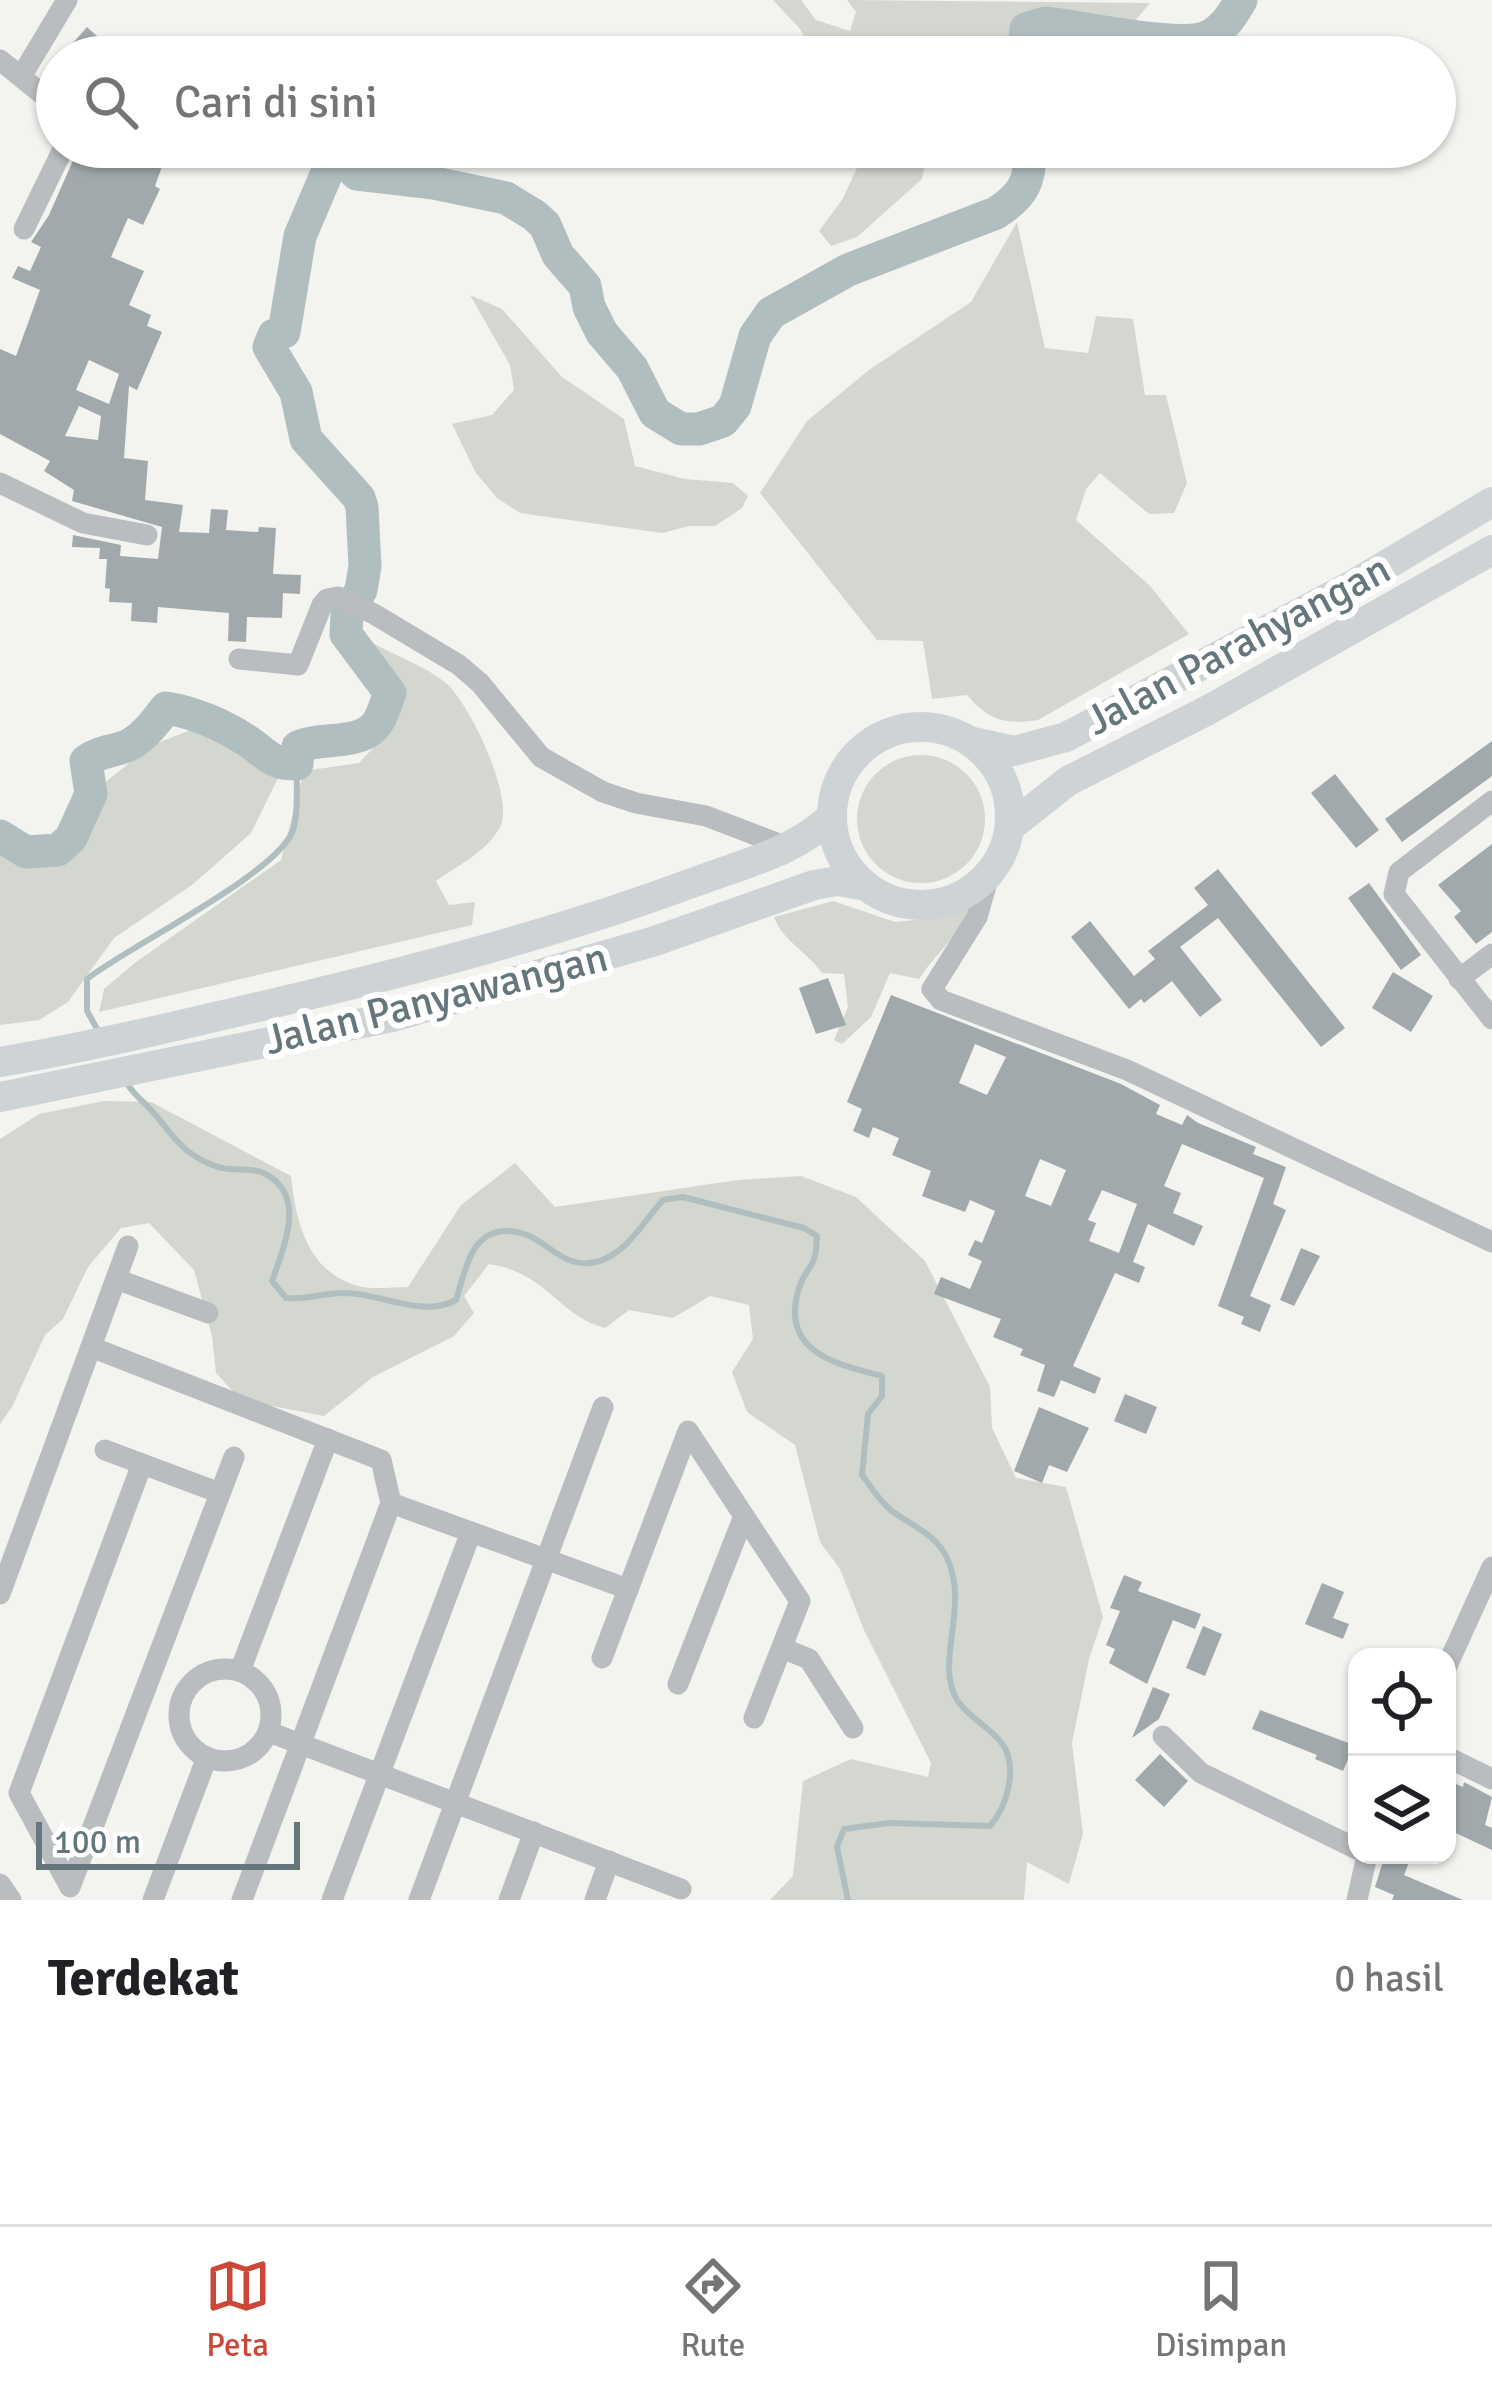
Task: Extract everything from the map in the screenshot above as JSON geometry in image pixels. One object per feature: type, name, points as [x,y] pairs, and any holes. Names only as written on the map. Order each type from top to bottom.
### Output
[{"type":"main road","name":"Jalan Parahyangan","points":[[973,742],[1014,751],[1066,737],[1356,583],[1492,502]]},
{"type":"main road","name":"Jalan Parahyangan","points":[[1011,826],[1068,781],[1210,709],[1492,550]]},
{"type":"main road","points":[[920,726],[947,730],[973,742],[991,759],[1004,779],[1011,826],[1004,852],[989,874],[956,898],[916,905],[890,899],[866,886],[842,855],[832,817],[835,790],[848,764],[867,745],[892,731],[920,726]]},
{"type":"main road","name":"Jalan Panyawangan","points":[[0,1062],[507,945],[612,913],[787,847],[832,817]]},
{"type":"main road","name":"Jalan Panyawangan","points":[[0,1097],[415,1011],[655,941],[814,885],[838,881],[866,886]]},
{"type":"street","points":[[45,36],[67,0]]},
{"type":"street","points":[[22,75],[36,52]]},
{"type":"street","points":[[0,60],[36,87]]},
{"type":"street","points":[[24,229],[54,168]]},
{"type":"street","points":[[0,483],[83,523],[147,535]]},
{"type":"street","points":[[239,659],[298,665],[322,605],[338,597],[459,665],[480,683],[530,746],[564,771],[620,799],[706,816],[787,847]]},
{"type":"street","points":[[1492,801],[1394,881],[1394,894],[1492,1019]]},
{"type":"street","points":[[989,874],[977,917],[932,988],[940,1000],[1127,1070],[1492,1242]]},
{"type":"street","points":[[1460,979],[1492,954]]},
{"type":"street","points":[[0,1594],[128,1246]]},
{"type":"street","points":[[116,1279],[208,1313]]},
{"type":"street","points":[[91,1348],[381,1460],[391,1503],[242,1900]]},
{"type":"street","points":[[419,1900],[603,1407]]},
{"type":"street","points":[[602,1658],[688,1430],[800,1600],[754,1718]]},
{"type":"street","points":[[240,1670],[328,1439]]},
{"type":"street","points":[[105,1450],[220,1493]]},
{"type":"street","points":[[142,1464],[19,1793],[70,1887],[234,1457]]},
{"type":"street","points":[[391,1503],[628,1589]]},
{"type":"street","points":[[678,1684],[744,1516]]},
{"type":"street","points":[[332,1900],[471,1532]]},
{"type":"street","points":[[1455,1648],[1492,1567]]},
{"type":"street","points":[[782,1648],[809,1659],[853,1728]]},
{"type":"street","points":[[216,1669],[240,1670],[261,1684],[272,1707],[269,1732],[254,1752],[231,1761],[207,1757],[189,1743],[179,1722],[182,1699],[195,1680],[216,1669]]},
{"type":"street","points":[[147,1686],[182,1699]]},
{"type":"street","points":[[269,1732],[681,1889]]},
{"type":"street","points":[[1163,1736],[1201,1773],[1348,1845]]},
{"type":"street","points":[[153,1900],[207,1757]]},
{"type":"street","points":[[1456,1761],[1492,1779]]},
{"type":"street","points":[[508,1900],[534,1832]]},
{"type":"street","points":[[595,1900],[609,1862]]},
{"type":"street","points":[[1357,1900],[1365,1864]]},
{"type":"street","points":[[0,1884],[11,1900]]},
{"type":"shaded area","points":[[773,0],[801,0],[816,20],[850,31],[856,12],[847,0],[1150,3],[1135,21],[1058,26],[1006,36],[804,36]]},
{"type":"shaded area","points":[[857,168],[924,168],[922,179],[857,237],[831,246],[819,231],[842,200]]},
{"type":"shaded area","points":[[1017,222],[1045,348],[1088,353],[1096,316],[1133,319],[1145,395],[1166,395],[1187,483],[1174,513],[1149,514],[1100,473],[1086,489],[1076,520],[1150,586],[1189,634],[1038,720],[1016,722],[990,715],[967,695],[932,699],[923,641],[877,640],[760,493],[807,421],[869,370],[971,302]]},
{"type":"shaded area","points":[[470,295],[502,309],[562,377],[624,419],[635,466],[685,479],[733,483],[748,496],[742,508],[715,526],[662,533],[520,513],[497,498],[476,473],[452,424],[492,415],[514,390],[510,365]]},
{"type":"shaded area","points":[[373,643],[447,684],[478,731],[496,775],[503,813],[500,827],[480,851],[436,881],[449,905],[475,902],[472,925],[99,1012],[104,989],[136,962],[281,860],[304,771],[359,763],[394,726],[391,681],[366,645]]},
{"type":"shaded area","points":[[221,718],[279,776],[251,833],[192,885],[114,938],[68,1002],[39,1020],[0,1025],[0,852],[41,867],[71,838],[96,790],[150,746]]},
{"type":"shaded area","points":[[921,755],[946,760],[967,773],[980,794],[985,819],[980,844],[967,865],[946,878],[921,883],[896,878],[875,865],[862,844],[857,819],[862,794],[875,773],[896,760]]},
{"type":"shaded area","points":[[833,901],[895,922],[934,918],[970,907],[919,979],[890,973],[871,1017],[842,1044],[834,1040],[848,1007],[844,974],[822,973],[774,917]]},
{"type":"shaded area","points":[[104,1101],[151,1102],[291,1176],[301,1228],[316,1257],[341,1279],[364,1287],[408,1287],[461,1205],[515,1163],[555,1207],[738,1180],[801,1176],[856,1197],[925,1261],[990,1387],[992,1428],[1016,1478],[1066,1487],[1103,1617],[1072,1743],[1083,1834],[1069,1884],[1027,1862],[1024,1900],[770,1900],[793,1876],[803,1781],[851,1759],[928,1777],[931,1763],[864,1630],[840,1569],[820,1542],[795,1445],[747,1412],[732,1372],[753,1339],[749,1305],[710,1296],[673,1318],[629,1310],[605,1328],[575,1314],[525,1276],[489,1264],[464,1296],[474,1313],[454,1336],[373,1377],[324,1416],[241,1400],[216,1373],[212,1336],[194,1270],[149,1223],[121,1228],[88,1267],[63,1319],[45,1335],[0,1424],[0,1139],[39,1114]]},
{"type":"building","points":[[70,168],[161,168],[155,186],[160,189],[143,225],[128,218],[111,257],[144,271],[129,305],[151,315],[147,326],[162,332],[137,390],[129,386],[124,458],[148,461],[145,500],[183,505],[179,532],[209,533],[211,509],[228,510],[226,530],[276,528],[273,574],[301,575],[300,594],[283,593],[282,618],[247,617],[246,642],[228,641],[229,613],[158,607],[157,623],[131,621],[132,603],[109,602],[107,559],[99,559],[100,548],[72,547],[73,535],[121,545],[120,556],[158,559],[162,527],[72,501],[74,490],[44,471],[50,461],[0,434],[0,349],[16,356],[40,290],[12,278],[18,266],[30,271],[41,247],[31,242]],"holes":[[[89,360],[119,374],[109,404],[76,390]],[[79,406],[101,416],[98,440],[65,436]]]},
{"type":"building","points":[[1492,741],[1492,776],[1402,842],[1385,819]]},
{"type":"building","points":[[1335,774],[1379,830],[1356,848],[1311,793]]},
{"type":"building","points":[[1492,844],[1492,932],[1476,944],[1454,917],[1461,911],[1438,885]]},
{"type":"building","points":[[1218,869],[1345,1028],[1321,1047],[1218,918],[1180,947],[1222,1000],[1200,1017],[1172,981],[1129,1009],[1071,937],[1090,921],[1134,976],[1155,959],[1148,951],[1208,905],[1194,888]]},
{"type":"building","points":[[1369,883],[1421,955],[1401,970],[1348,898]]},
{"type":"building","points":[[1393,972],[1433,996],[1411,1032],[1372,1008]]},
{"type":"building","points":[[828,978],[846,1025],[816,1034],[799,988]]},
{"type":"building","points":[[891,995],[1121,1084],[1160,1105],[1156,1114],[1182,1125],[1187,1115],[1256,1147],[1253,1154],[1286,1167],[1273,1204],[1286,1210],[1250,1296],[1271,1305],[1260,1332],[1241,1324],[1244,1317],[1218,1306],[1264,1178],[1182,1144],[1164,1186],[1181,1193],[1173,1213],[1203,1226],[1194,1246],[1148,1224],[1133,1262],[1145,1267],[1139,1283],[1115,1273],[1073,1366],[1101,1378],[1095,1394],[1061,1380],[1054,1397],[1037,1391],[1045,1365],[1020,1355],[1023,1349],[993,1337],[1001,1319],[934,1294],[941,1277],[970,1289],[982,1261],[968,1255],[975,1240],[982,1243],[995,1211],[970,1200],[965,1212],[922,1196],[931,1171],[892,1155],[899,1138],[873,1127],[869,1138],[853,1131],[862,1109],[847,1102]],"holes":[[[975,1044],[1006,1057],[987,1095],[959,1083]],[[1040,1159],[1066,1170],[1051,1206],[1025,1196]],[[1102,1190],[1137,1204],[1119,1253],[1089,1241],[1096,1223],[1088,1220]]]},
{"type":"building","points":[[1301,1248],[1320,1256],[1294,1306],[1280,1300]]},
{"type":"building","points":[[1125,1394],[1157,1407],[1146,1434],[1114,1421]]},
{"type":"building","points":[[1039,1407],[1089,1428],[1067,1472],[1049,1465],[1042,1483],[1014,1471]]},
{"type":"building","points":[[1124,1575],[1142,1582],[1138,1591],[1201,1614],[1195,1629],[1173,1620],[1147,1684],[1109,1663],[1115,1649],[1106,1645],[1120,1611],[1110,1608]]},
{"type":"building","points":[[1322,1583],[1344,1592],[1333,1618],[1349,1624],[1343,1639],[1305,1624]]},
{"type":"building","points":[[1203,1626],[1222,1634],[1205,1676],[1186,1668]]},
{"type":"building","points":[[1153,1687],[1170,1694],[1159,1719],[1132,1738]]},
{"type":"building","points":[[1260,1710],[1348,1743],[1348,1759],[1343,1771],[1315,1759],[1317,1755],[1252,1729]]},
{"type":"building","points":[[1160,1754],[1188,1781],[1164,1807],[1135,1780]]},
{"type":"building","points":[[1464,1782],[1492,1797],[1485,1825],[1492,1828],[1492,1850],[1456,1833],[1456,1784],[1463,1787]]},
{"type":"building","points":[[1382,1864],[1408,1864],[1404,1875],[1463,1900],[1392,1900],[1394,1895],[1375,1887]]},
{"type":"waterway","points":[[1208,36],[1241,0]]},
{"type":"waterway","points":[[1025,36],[1026,29],[1045,23],[1136,36]]},
{"type":"waterway","points":[[0,836],[26,852],[58,850],[71,838],[91,794],[86,761],[131,744],[166,708],[208,720],[288,764],[297,764],[298,747],[357,737],[373,728],[381,716],[390,693],[346,634],[347,614],[361,590],[365,566],[362,507],[306,439],[296,392],[269,347],[274,335],[284,332],[300,236],[329,168]]},
{"type":"waterway","points":[[351,168],[357,174],[506,198],[534,215],[545,225],[558,255],[585,286],[602,333],[632,368],[655,413],[681,429],[723,421],[735,406],[755,336],[771,313],[848,270],[996,213],[1024,186],[1029,168]]},
{"type":"waterway","points":[[100,1034],[87,1011],[87,979],[233,887],[282,847],[295,822],[297,764]]},
{"type":"waterway","points":[[126,1082],[193,1155],[220,1168],[261,1172],[285,1193],[289,1221],[272,1281],[286,1298],[343,1293],[415,1306],[443,1305],[456,1300],[476,1246],[493,1233],[518,1232],[571,1261],[596,1262],[626,1245],[663,1200],[683,1197],[804,1228],[817,1236],[813,1262],[799,1288],[797,1327],[804,1341],[830,1360],[882,1376],[882,1396],[868,1414],[862,1475],[888,1507],[930,1536],[947,1558],[955,1599],[949,1669],[954,1694],[1000,1741],[1010,1773],[1002,1808],[990,1826],[889,1823],[844,1829],[837,1847],[848,1900]]}]
